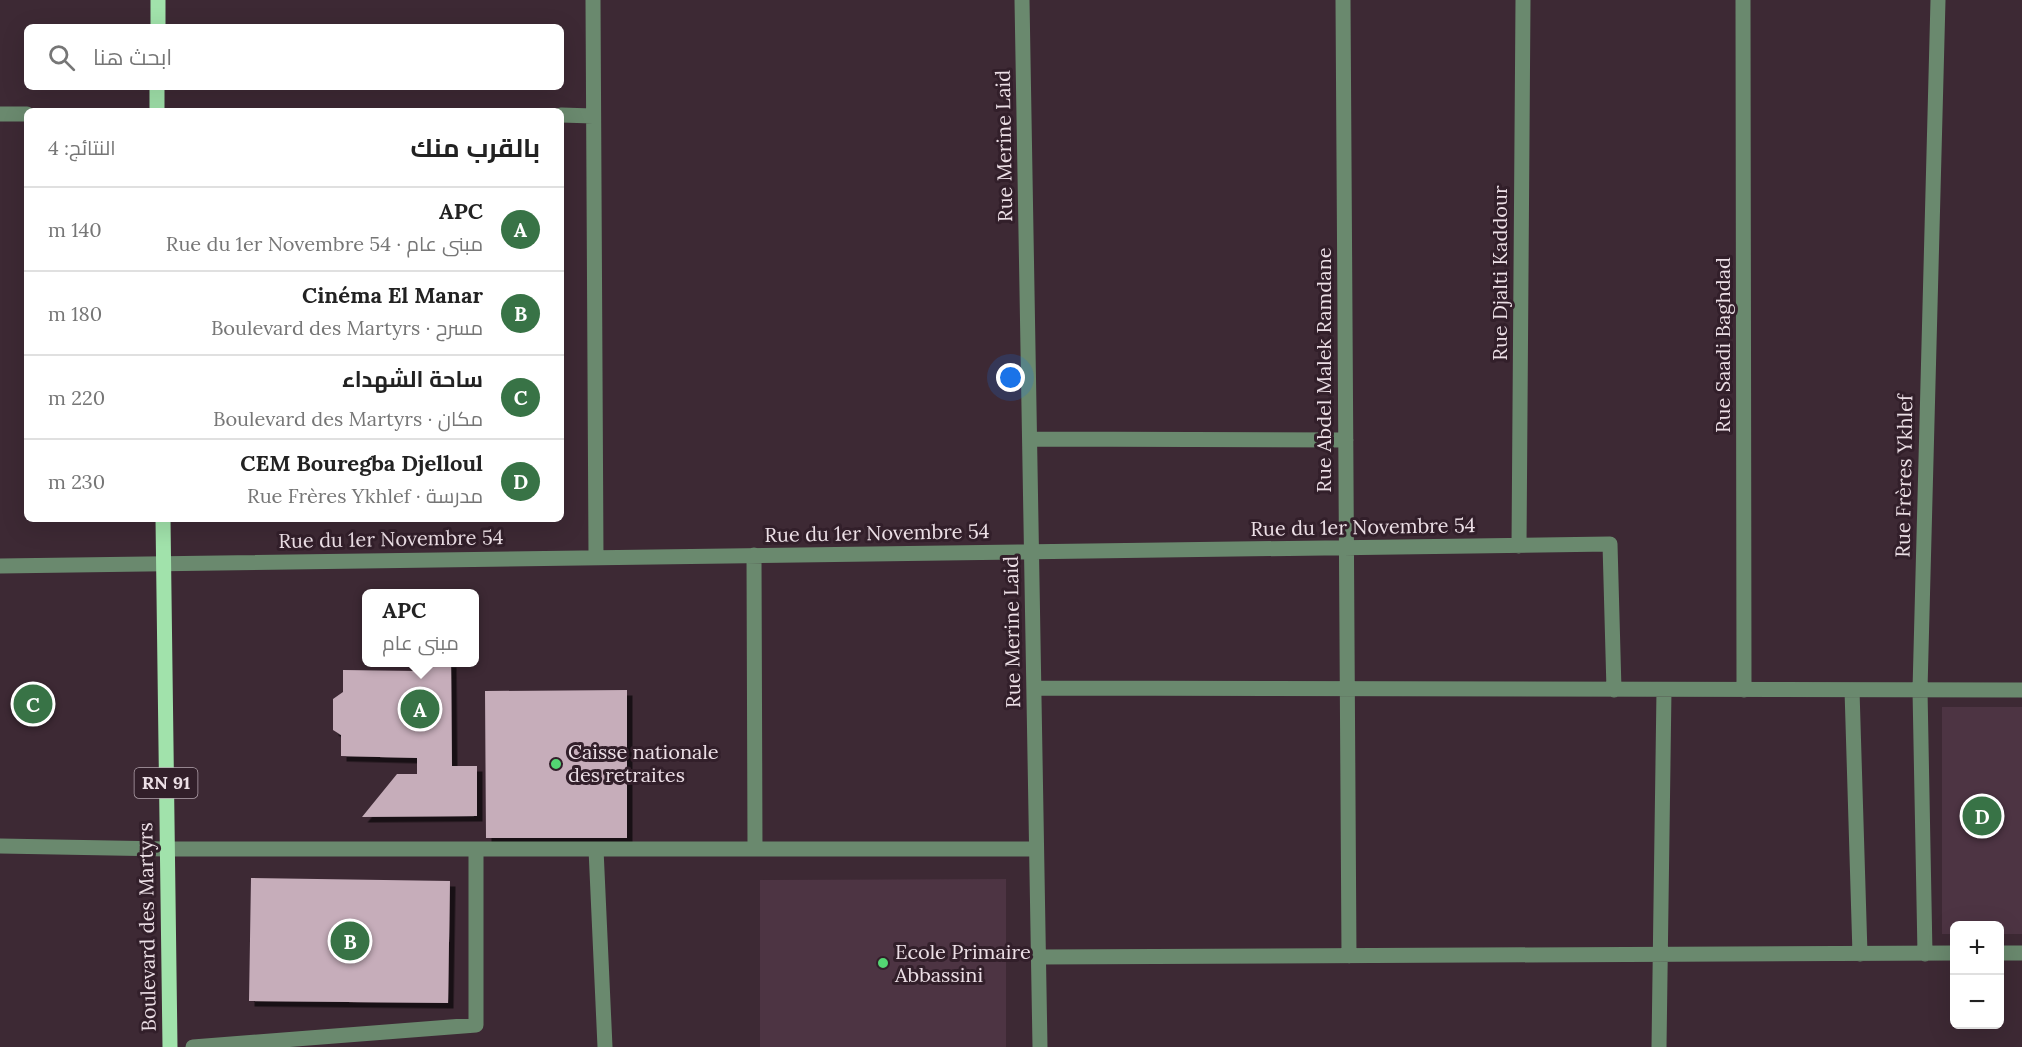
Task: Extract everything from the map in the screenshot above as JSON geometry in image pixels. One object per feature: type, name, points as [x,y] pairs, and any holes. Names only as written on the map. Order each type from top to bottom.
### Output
[{"type":"main road","points":[[158,0],[158,24]]},
{"type":"main road","points":[[157,90],[157,108]]},
{"type":"main road","name":"Boulevard des Martyrs","points":[[163,522],[170,1047]]},
{"type":"street","points":[[592,0],[596,557]]},
{"type":"street","name":"Rue Merine Laid","points":[[1022,0],[1040,1047]]},
{"type":"street","name":"Rue Abdel Malek Ramdane","points":[[1343,0],[1349,956]]},
{"type":"street","name":"Rue Djalti Kaddour","points":[[1519,546],[1523,0]]},
{"type":"street","name":"Rue Saadi Baghdad","points":[[1743,0],[1744,690]]},
{"type":"street","name":"Rue Frères Ykhlef","points":[[1925,954],[1920,690],[1938,0]]},
{"type":"street","points":[[0,114],[24,114]]},
{"type":"street","points":[[564,116],[594,116]]},
{"type":"street","points":[[1030,439],[1346,440]]},
{"type":"street","name":"Rue du 1er Novembre 54","points":[[0,566],[1610,544],[1614,690]]},
{"type":"street","points":[[754,555],[755,849]]},
{"type":"street","points":[[1034,688],[2022,690]]},
{"type":"street","points":[[1659,1047],[1664,690]]},
{"type":"street","points":[[1851,690],[1860,954]]},
{"type":"street","points":[[0,846],[167,849],[1036,849]]},
{"type":"street","points":[[193,1047],[476,1024],[476,849]]},
{"type":"street","points":[[596,849],[605,1047]]},
{"type":"street","points":[[2004,953],[2022,953]]},
{"type":"street","points":[[1038,957],[1950,954]]},
{"type":"shaded area","points":[[1942,707],[2022,707],[2022,934],[2004,934],[2004,921],[1950,921],[1950,934],[1942,934]]},
{"type":"shaded area","name":"Ecole Primaire Abbassini","points":[[1006,879],[1006,1047],[760,1047],[760,880]]},
{"type":"building","points":[[417,667],[451,667],[452,766],[477,766],[477,816],[362,817],[397,774],[417,774],[417,758],[341,756],[341,735],[333,730],[333,699],[343,692],[343,670],[417,671]]},
{"type":"building","name":"Caisse nationale des retraites","points":[[627,690],[627,838],[486,838],[485,691]]},
{"type":"building","points":[[251,878],[450,881],[448,1003],[249,1001]]},
{"type":"place","name":"ساحة الشهداء","points":[[33,704]]},
{"type":"place","name":"APC","points":[[420,709]]},
{"type":"place","name":"Caisse nationale des retraites","points":[[556,764]]},
{"type":"place","name":"CEM Bouregba Djelloul","points":[[1982,816]]},
{"type":"place","name":"Cinéma El Manar","points":[[350,941]]},
{"type":"place","name":"Ecole Primaire Abbassini","points":[[883,963]]}]
